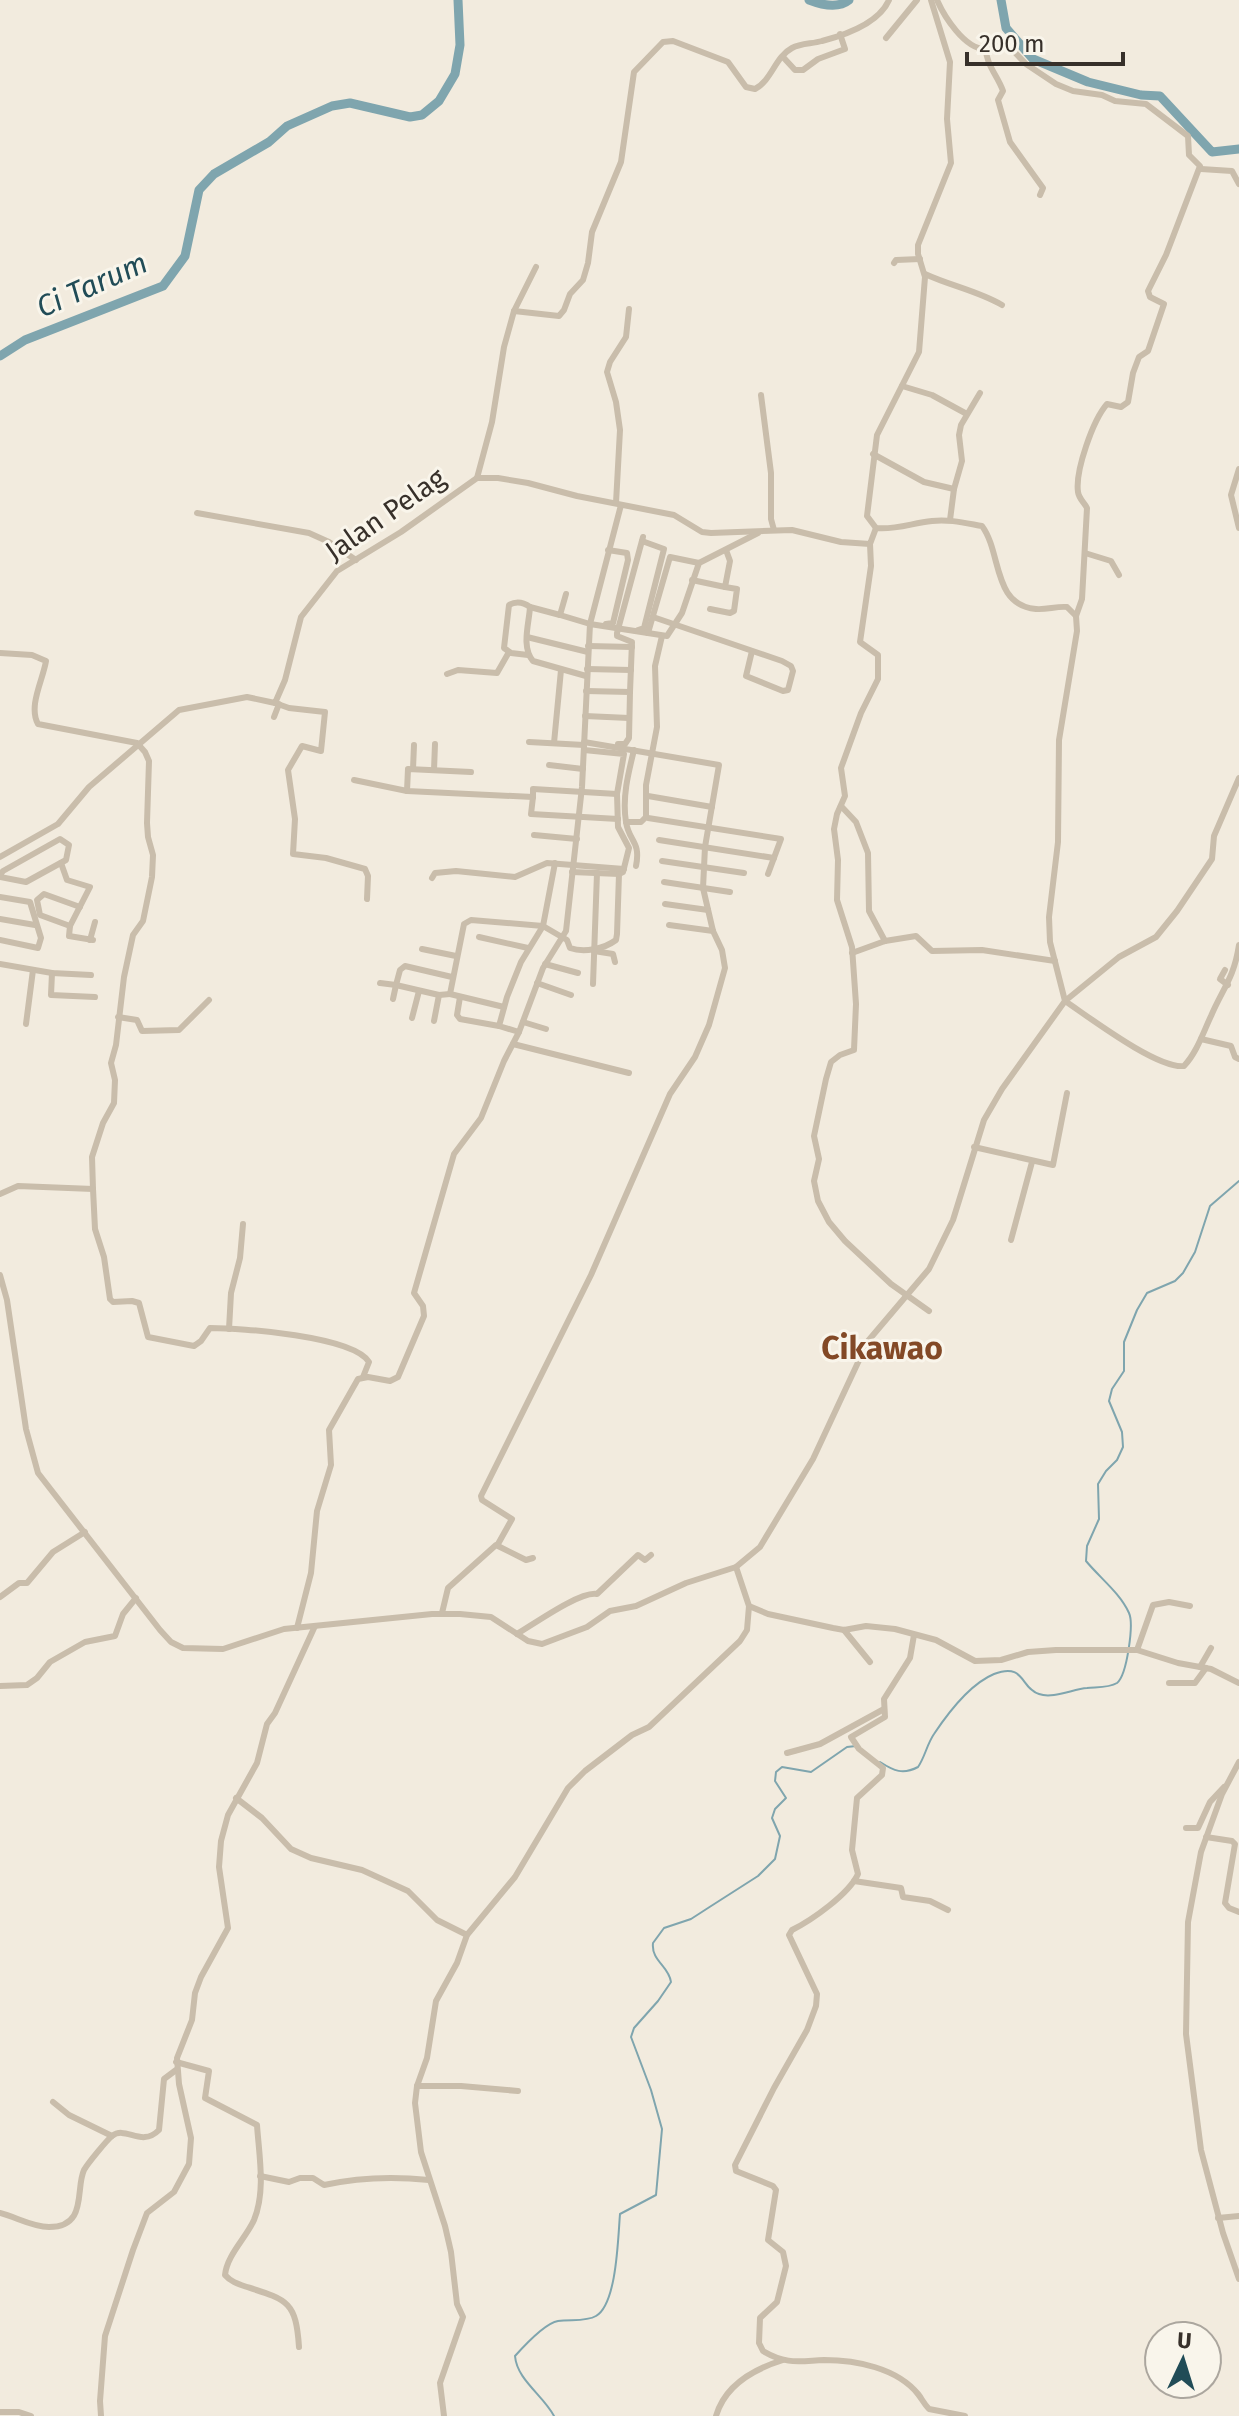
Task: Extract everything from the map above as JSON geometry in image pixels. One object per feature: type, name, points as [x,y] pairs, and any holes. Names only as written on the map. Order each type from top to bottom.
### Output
[{"type":"street","points":[[514,311],[559,316],[570,294],[580,284],[588,263],[592,232],[621,162],[634,72],[663,42],[673,41],[728,62],[746,87],[758,88],[793,47],[840,34],[870,21],[889,0]]},
{"type":"street","points":[[886,38],[917,0]]},
{"type":"street","points":[[934,0],[955,32],[986,49]]},
{"type":"street","points":[[876,528],[867,514],[873,454],[879,430],[919,352],[925,274],[917,249],[950,171],[947,123],[950,65],[934,0]]},
{"type":"street","points":[[783,57],[795,70],[803,70],[818,59],[845,49],[840,34]]},
{"type":"street","points":[[986,49],[1004,41],[1026,64],[1067,89],[1148,106],[1188,136],[1189,155],[1201,169],[1148,291],[1149,296],[1164,305],[1148,351],[1139,358],[1132,374],[1128,401],[1121,407],[1108,403],[1099,414],[1088,439],[1077,482],[1078,497],[1086,506],[1085,553],[1082,599],[1076,616],[1077,631],[1059,740],[1058,842],[1049,917],[1050,942],[1065,1001],[1119,1038],[1173,1066],[1186,1064],[1228,985],[1239,945]]},
{"type":"street","points":[[986,49],[986,60],[1003,91],[998,100],[1007,136],[1043,188],[1040,195]]},
{"type":"street","points":[[1201,169],[1232,171],[1239,184]]},
{"type":"street","points":[[894,263],[896,260],[920,259]]},
{"type":"street","points":[[477,478],[492,422],[504,347],[514,311],[536,267]]},
{"type":"street","points":[[925,274],[968,292],[984,294],[1002,305]]},
{"type":"street","points":[[297,1628],[311,1573],[317,1511],[331,1465],[329,1430],[358,1379],[395,1380],[410,1351],[424,1316],[423,1306],[414,1293],[450,1165],[457,1150],[481,1118],[545,964],[563,939],[567,926],[583,769],[590,623],[618,504],[620,430],[607,372],[626,337],[629,309]]},
{"type":"street","points":[[902,386],[932,395],[965,413]]},
{"type":"street","points":[[950,520],[962,461],[959,435],[965,413],[980,393]]},
{"type":"street","points":[[761,395],[768,438],[774,530]]},
{"type":"street","points":[[873,454],[924,482],[954,489]]},
{"type":"street","points":[[1239,469],[1231,495],[1239,528]]},
{"type":"street","name":"Jalan Pelag","points":[[274,717],[301,617],[337,571],[401,532],[477,478],[513,480],[674,515],[702,532],[808,532],[854,544],[870,544]]},
{"type":"street","points":[[197,513],[309,533],[356,560]]},
{"type":"street","points":[[876,528],[901,528],[950,520],[982,526],[994,560],[1001,568],[1002,586],[1010,598],[1035,609],[1067,607],[1076,616]]},
{"type":"street","points":[[876,528],[870,544],[871,566],[860,642],[878,655],[878,677],[842,766],[845,796],[834,829],[838,860],[837,900],[849,933],[852,953],[856,1004],[854,1050],[840,1055],[830,1065],[814,1136],[819,1159],[814,1188],[824,1215],[845,1241],[907,1296],[929,1311]]},
{"type":"street","points":[[648,633],[670,557],[699,563],[761,532]]},
{"type":"street","points":[[584,746],[628,741],[632,647],[631,641],[617,636],[619,627],[643,539],[663,547],[664,555],[644,628],[619,627]]},
{"type":"street","points":[[590,623],[611,624],[614,619],[628,560],[627,553],[608,550]]},
{"type":"street","points":[[725,587],[730,561],[726,550]]},
{"type":"street","points":[[1085,553],[1111,561],[1119,575]]},
{"type":"street","points":[[631,670],[561,670],[538,664],[528,655],[509,652],[504,648],[509,605],[520,602],[590,623],[662,636],[670,634],[682,613],[699,563]]},
{"type":"street","points":[[692,580],[737,589],[734,611],[710,609]]},
{"type":"street","points":[[560,615],[566,594]]},
{"type":"street","points":[[528,655],[530,607]]},
{"type":"street","points":[[653,617],[676,624],[752,651],[791,666],[793,671],[789,689],[781,690],[746,676],[752,651]]},
{"type":"street","points":[[617,794],[533,789],[531,814],[645,820],[646,785],[657,727],[655,666],[662,636]]},
{"type":"street","points":[[527,637],[588,649],[632,647]]},
{"type":"street","points":[[447,674],[458,670],[497,673],[509,652]]},
{"type":"street","points":[[0,653],[32,655],[46,661],[35,710],[38,724],[137,743],[149,761],[147,823],[153,855],[152,877],[142,924],[132,939],[118,1017],[111,1066],[115,1080],[114,1103],[103,1123],[92,1157],[95,1229],[104,1257],[111,1301],[139,1303],[146,1335],[153,1340],[196,1346],[210,1328],[286,1334],[343,1347],[369,1359],[363,1377]]},
{"type":"street","points":[[554,743],[561,670]]},
{"type":"street","points":[[776,698],[781,690]]},
{"type":"street","points":[[586,691],[630,692]]},
{"type":"street","points":[[0,857],[58,824],[89,787],[137,743],[183,708],[247,697],[289,708],[325,712],[321,751],[303,746],[288,770],[295,819],[293,854],[326,858],[365,869],[368,876],[367,899]]},
{"type":"street","points":[[585,716],[629,718]]},
{"type":"street","points":[[529,742],[584,746],[624,754],[617,794],[622,821],[637,846],[636,866]]},
{"type":"street","points":[[434,770],[435,744]]},
{"type":"street","points":[[413,769],[414,745]]},
{"type":"street","points":[[442,1613],[448,1588],[498,1544],[512,1519],[482,1500],[481,1496],[591,1275],[664,1107],[695,1057],[709,1025],[725,968],[703,888],[705,847],[719,765],[651,756],[610,745]]},
{"type":"street","points":[[594,950],[616,940],[622,872],[629,848],[618,829],[634,750]]},
{"type":"street","points":[[549,765],[583,769]]},
{"type":"street","points":[[407,791],[408,769],[471,772]]},
{"type":"street","points":[[0,1275],[35,1467],[62,1506],[165,1635],[183,1648],[223,1649],[284,1629],[442,1613],[486,1615],[533,1643],[547,1643],[590,1625],[610,1611],[636,1606],[686,1583],[736,1567],[760,1547],[813,1459],[868,1341],[929,1269],[947,1235],[984,1120],[1002,1089],[1065,1001],[1126,953],[1156,937],[1177,911],[1212,859],[1214,836],[1239,778]]},
{"type":"street","points":[[354,780],[407,791],[533,797]]},
{"type":"street","points":[[648,796],[712,807]]},
{"type":"street","points":[[841,806],[856,822],[868,853],[869,911],[885,941]]},
{"type":"street","points":[[648,818],[781,839],[768,874]]},
{"type":"street","points":[[534,835],[577,839]]},
{"type":"street","points":[[60,839],[69,845],[66,860],[26,882],[0,876],[3,871],[60,839]]},
{"type":"street","points":[[659,840],[774,858]]},
{"type":"street","points":[[662,861],[744,873]]},
{"type":"street","points":[[61,863],[67,880],[90,887],[70,926],[69,936],[91,940],[95,922]]},
{"type":"street","points":[[432,878],[435,873],[446,871],[515,877],[540,864],[555,863],[597,873],[622,872]]},
{"type":"street","points":[[499,1026],[528,948],[543,926],[555,863]]},
{"type":"street","points":[[572,868],[622,872]]},
{"type":"street","points":[[593,984],[597,873]]},
{"type":"street","points":[[664,882],[730,892]]},
{"type":"street","points":[[70,926],[40,915],[37,900],[44,894],[80,907]]},
{"type":"street","points":[[0,897],[30,902],[41,938],[38,948],[0,940]]},
{"type":"street","points":[[665,904],[708,910]]},
{"type":"street","points":[[0,919],[35,925]]},
{"type":"street","points":[[450,994],[462,927],[471,920],[543,926],[567,940],[572,950],[613,954],[615,962]]},
{"type":"street","points":[[669,925],[713,931]]},
{"type":"street","points":[[852,953],[885,941],[916,936],[932,951],[982,950],[1055,961]]},
{"type":"street","points":[[479,937],[528,948]]},
{"type":"street","points":[[422,949],[456,956]]},
{"type":"street","points":[[0,964],[52,973],[91,975]]},
{"type":"street","points":[[545,964],[578,973]]},
{"type":"street","points":[[393,999],[400,970],[405,966],[452,977]]},
{"type":"street","points":[[26,1024],[33,970]]},
{"type":"street","points":[[1225,970],[1220,979],[1228,985]]},
{"type":"street","points":[[52,973],[51,995],[95,997]]},
{"type":"street","points":[[380,983],[439,995],[450,994],[504,1007]]},
{"type":"street","points":[[537,983],[571,995]]},
{"type":"street","points":[[412,1018],[419,991]]},
{"type":"street","points":[[434,1021],[439,995]]},
{"type":"street","points":[[460,997],[458,1018],[519,1032]]},
{"type":"street","points":[[118,1017],[137,1020],[141,1031],[179,1030],[209,1000]]},
{"type":"street","points":[[523,1022],[546,1029]]},
{"type":"street","points":[[1201,1039],[1231,1046],[1239,1059]]},
{"type":"street","points":[[513,1044],[629,1073]]},
{"type":"street","points":[[974,1147],[1053,1165],[1067,1093]]},
{"type":"street","points":[[1011,1240],[1032,1162]]},
{"type":"street","points":[[0,1194],[18,1186],[93,1189]]},
{"type":"street","points":[[229,1329],[231,1293],[239,1263],[243,1224]]},
{"type":"street","points":[[0,1597],[19,1583],[27,1583],[53,1552],[85,1532]]},
{"type":"street","points":[[498,1544],[526,1560],[533,1558]]},
{"type":"street","points":[[517,1634],[550,1612],[590,1593],[596,1595],[638,1555],[645,1560],[651,1555]]},
{"type":"street","points":[[444,2416],[440,2383],[463,2317],[457,2304],[445,2226],[419,2138],[415,2103],[417,2086],[427,2058],[436,2001],[457,1963],[467,1935],[515,1877],[568,1788],[623,1741],[649,1727],[740,1641],[747,1630],[749,1606],[736,1567]]},
{"type":"street","points":[[0,1686],[27,1685],[52,1660],[91,1640],[116,1635],[123,1614],[136,1598]]},
{"type":"street","points":[[1137,1650],[1153,1605],[1169,1602],[1190,1606]]},
{"type":"street","points":[[749,1606],[777,1616],[844,1630],[881,1626],[936,1640],[975,1661],[1001,1660],[1028,1652],[1056,1650],[1137,1650],[1203,1668],[1239,1683]]},
{"type":"street","points":[[0,2213],[49,2227],[67,2221],[80,2205],[84,2171],[112,2136],[123,2133],[144,2138],[155,2135],[159,2130],[164,2079],[176,2066],[192,2020],[195,1993],[201,1977],[227,1932],[228,1918],[219,1859],[228,1815],[257,1763],[267,1724],[315,1626]]},
{"type":"street","points":[[844,1630],[870,1662]]},
{"type":"street","points":[[914,1635],[910,1658],[884,1699],[885,1717],[853,1734],[852,1739],[859,1749],[883,1768],[882,1775],[857,1798],[852,1850],[858,1874],[824,1909],[789,1935],[817,1994],[814,2013],[735,2165],[736,2171],[776,2190],[768,2240],[783,2252],[786,2266],[777,2302],[760,2318],[759,2343],[763,2351],[800,2363],[822,2360],[867,2365],[899,2379],[917,2392],[929,2409],[965,2416]]},
{"type":"street","points":[[1169,1683],[1195,1683],[1211,1648]]},
{"type":"street","points":[[787,1753],[820,1744],[884,1709]]},
{"type":"street","points":[[1239,1762],[1206,1837],[1188,1922],[1186,2043],[1201,2150],[1218,2218],[1239,2279]]},
{"type":"street","points":[[1186,1828],[1198,1828],[1210,1802],[1227,1785]]},
{"type":"street","points":[[236,1798],[262,1818],[291,1849],[311,1858],[362,1870],[408,1891],[437,1920],[467,1935]]},
{"type":"street","points":[[1206,1837],[1235,1844],[1230,1889],[1225,1903],[1239,1912]]},
{"type":"street","points":[[854,1881],[895,1886],[901,1888],[903,1897],[930,1901],[948,1910]]},
{"type":"street","points":[[176,2066],[209,2071],[205,2098],[256,2124],[260,2176],[258,2205],[254,2219],[228,2261],[225,2275],[233,2282],[268,2294],[291,2308],[297,2323],[299,2347]]},
{"type":"street","points":[[101,2416],[108,2321],[147,2213],[178,2188],[186,2174],[191,2154],[190,2130],[176,2066]]},
{"type":"street","points":[[417,2086],[518,2091]]},
{"type":"street","points":[[53,2102],[69,2115],[112,2136]]},
{"type":"street","points":[[260,2176],[289,2182],[312,2178],[324,2185],[381,2176],[429,2180]]},
{"type":"street","points":[[1218,2218],[1239,2216]]},
{"type":"street","points":[[716,2416],[725,2395],[738,2383],[783,2360]]},
{"type":"street","points":[[0,2412],[19,2412],[31,2416]]},
{"type":"waterway","name":"Ci Tarum","points":[[0,356],[25,340],[163,286],[185,256],[199,190],[214,174],[269,142],[287,126],[332,106],[350,103],[410,117],[422,115],[439,101],[455,74],[460,45],[458,0]]},
{"type":"waterway","name":"Ci Tarum","points":[[809,0],[824,5],[849,0]]},
{"type":"waterway","name":"Ci Tarum","points":[[1001,0],[1006,28],[1033,59],[1088,82],[1141,95],[1160,96],[1212,152],[1239,149]]},
{"type":"waterway","points":[[880,1762],[899,1771],[918,1767],[932,1738],[953,1708],[976,1685],[994,1674],[1004,1671],[1017,1673],[1033,1691],[1045,1695],[1110,1686],[1121,1678],[1129,1649],[1129,1613],[1115,1592],[1086,1561],[1087,1546],[1099,1519],[1098,1484],[1123,1447],[1122,1432],[1109,1401],[1112,1389],[1124,1371],[1124,1342],[1147,1293],[1175,1281],[1183,1273],[1195,1252],[1210,1206],[1239,1181]]},
{"type":"waterway","points":[[554,2416],[520,2373],[515,2356],[547,2326],[558,2321],[592,2318],[603,2309],[615,2269],[620,2214],[656,2195],[662,2129],[631,2037],[634,2028],[671,1982],[655,1954],[653,1943],[664,1928],[691,1919],[758,1876],[775,1859],[780,1836],[772,1818],[775,1809],[786,1798],[775,1781],[776,1772],[782,1767],[811,1772],[847,1747],[856,1746]]},
{"type":"district","name":"Cikawao","points":[[882,1348]]}]
